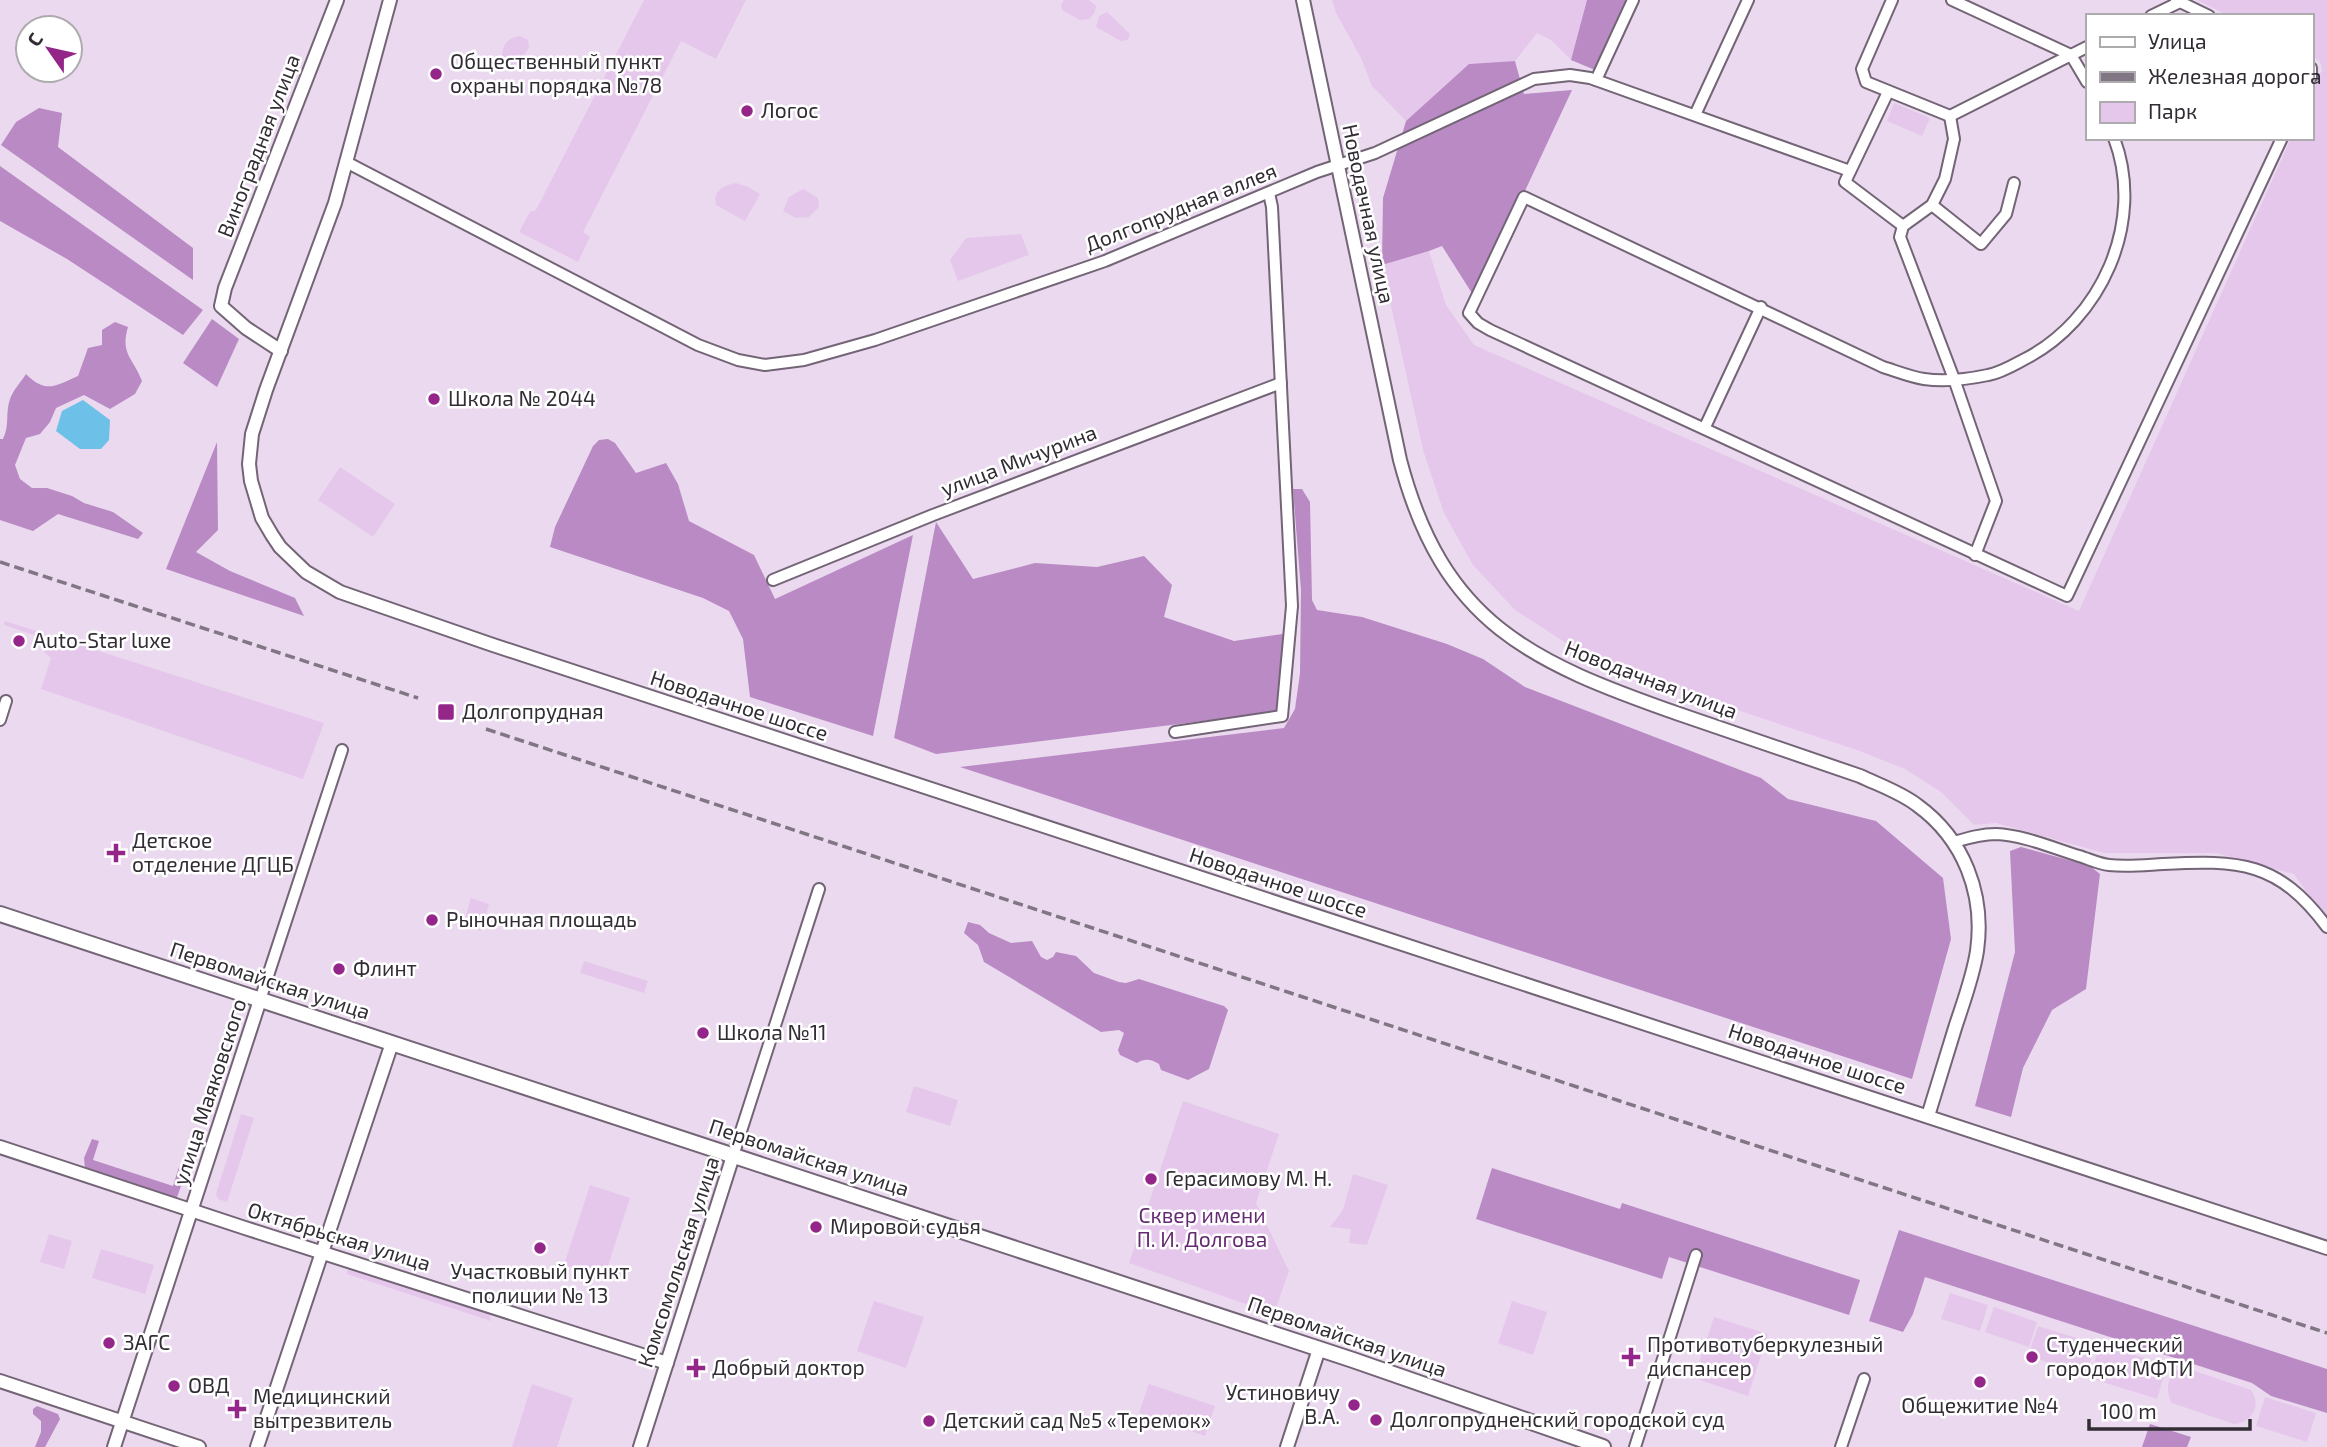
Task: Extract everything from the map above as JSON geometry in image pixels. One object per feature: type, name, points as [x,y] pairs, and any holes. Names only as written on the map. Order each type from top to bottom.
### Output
[{"type":"main road","name":"Первомайская улица","points":[[0,914],[1319,1349],[1603,1447]]},
{"type":"street","name":"Виноградная улица","points":[[281,351],[246,328],[220,306],[337,0]]},
{"type":"street","name":"Новодачное шоссе","points":[[390,0],[348,163],[266,390],[250,447],[251,481],[256,500],[272,535],[293,561],[322,582],[357,598],[753,731],[2327,1248]]},
{"type":"street","name":"Новодачная улица","points":[[1303,0],[1394,437],[1406,483],[1431,544],[1455,583],[1486,618],[1518,644],[1562,669],[1614,691],[1860,776],[1893,790],[1936,820],[1954,842],[1975,888],[1977,951],[1928,1116]]},
{"type":"street","points":[[1593,79],[1633,0]]},
{"type":"street","points":[[1695,115],[1748,0]]},
{"type":"street","points":[[1892,0],[1862,69],[1866,82],[1950,116],[2086,48]]},
{"type":"street","points":[[1952,0],[2071,55],[2086,80]]},
{"type":"street","points":[[2155,14],[2178,1],[2205,14]]},
{"type":"street","name":"Долгопрудная аллея","points":[[348,163],[698,345],[752,364],[804,360],[864,343],[1105,261],[1269,193],[1375,153],[1534,79],[1570,75],[1593,79],[1850,171]]},
{"type":"street","points":[[1888,92],[1845,182],[1903,226]]},
{"type":"street","points":[[1950,116],[1954,139],[1945,179],[1931,205],[1903,226],[1900,237],[1954,379],[1996,501],[1976,555]]},
{"type":"street","points":[[2115,140],[2126,181],[2124,211],[2112,262],[2094,297],[2067,329],[2041,351],[1990,375],[1925,379],[1883,367],[1524,197],[1469,305],[1469,313],[1478,323],[1490,330],[2067,596],[2282,140]]},
{"type":"street","points":[[1931,205],[1981,244],[2006,214],[2014,183]]},
{"type":"street","points":[[1175,732],[1282,716],[1292,606],[1272,207],[1269,193]]},
{"type":"street","points":[[1705,427],[1761,307]]},
{"type":"street","name":"улица Мичурина","points":[[773,580],[946,510],[1281,383]]},
{"type":"street","points":[[0,720],[6,701]]},
{"type":"street","name":"улица Маяковского","points":[[114,1447],[342,750]]},
{"type":"street","points":[[1954,842],[1998,834],[2024,839],[2107,865],[2214,861],[2236,863],[2269,874],[2286,885],[2303,898],[2327,927]]},
{"type":"street","name":"Комсомольская улица","points":[[640,1447],[819,888]]},
{"type":"street","points":[[257,1447],[392,1043]]},
{"type":"street","name":"Октябрьская улица","points":[[0,1147],[667,1363]]},
{"type":"street","points":[[1635,1447],[1696,1255]]},
{"type":"street","points":[[1287,1447],[1319,1349]]},
{"type":"street","points":[[1841,1447],[1864,1379]]},
{"type":"street","points":[[0,1381],[199,1447]]},
{"type":"green space","points":[[644,0],[746,0],[716,59],[681,41],[583,232],[590,237],[578,262],[519,232],[530,212],[536,210]]},
{"type":"green space","points":[[1064,0],[1089,0],[1096,6],[1095,12],[1089,19],[1080,20],[1062,10]]},
{"type":"green space","points":[[1332,0],[1587,0],[1571,60],[1551,40],[1537,33],[1515,61],[1469,64],[1406,121],[1372,86]]},
{"type":"green space","points":[[2197,0],[2327,0],[2327,922],[2294,874],[2216,853],[2104,853],[1996,823],[1974,825],[1941,792],[1905,769],[1857,750],[1698,697],[1580,652],[1515,610],[1473,565],[1444,513],[1423,450],[1382,265],[1429,251],[1446,305],[1474,345],[2079,611],[2290,140],[2313,140],[2313,89],[2322,70],[2320,61],[2313,57],[2313,14],[2225,14]]},
{"type":"green space","points":[[1107,12],[1130,34],[1128,40],[1121,41],[1096,27],[1099,16]]},
{"type":"green space","points":[[520,36],[528,40],[529,47],[522,59],[504,70],[503,48],[509,40]]},
{"type":"green space","points":[[1894,103],[1930,118],[1922,136],[1887,121]]},
{"type":"green space","points":[[736,183],[760,194],[745,221],[716,205],[717,192]]},
{"type":"green space","points":[[803,189],[818,198],[819,207],[809,217],[796,218],[783,211],[789,197]]},
{"type":"green space","points":[[1021,234],[1029,255],[958,281],[950,260],[966,238]]},
{"type":"green space","points":[[340,467],[395,504],[373,537],[318,500]]},
{"type":"green space","points":[[5,621],[324,723],[303,779],[41,689],[51,658],[44,652],[48,640],[4,625]]},
{"type":"green space","points":[[471,898],[489,904],[481,931],[463,926]]},
{"type":"green space","points":[[584,961],[648,981],[644,993],[580,973]]},
{"type":"green space","points":[[914,1086],[958,1100],[950,1126],[906,1112]]},
{"type":"green space","name":"Сквер имени П. И. Долгова","points":[[1183,1101],[1279,1134],[1256,1203],[1289,1271],[1274,1314],[1129,1263]]},
{"type":"green space","points":[[241,1114],[254,1118],[227,1202],[218,1199],[216,1194]]},
{"type":"green space","points":[[1353,1174],[1388,1185],[1367,1245],[1349,1243],[1351,1229],[1330,1227],[1343,1210]]},
{"type":"green space","points":[[590,1185],[630,1198],[604,1278],[564,1265]]},
{"type":"green space","points":[[49,1234],[72,1241],[64,1269],[40,1262]]},
{"type":"green space","points":[[101,1249],[154,1265],[145,1294],[92,1278]]},
{"type":"green space","points":[[348,1268],[489,1314],[491,1321],[347,1274]]},
{"type":"green space","points":[[1950,1293],[1988,1305],[1980,1331],[1941,1319]]},
{"type":"green space","points":[[874,1301],[924,1317],[906,1368],[857,1351]]},
{"type":"green space","points":[[1512,1301],[1547,1312],[1533,1355],[1498,1343]]},
{"type":"green space","points":[[1994,1307],[2037,1322],[2029,1347],[1985,1332]]},
{"type":"green space","points":[[1714,1317],[1768,1334],[1748,1396],[1694,1378]]},
{"type":"green space","points":[[2038,1326],[2096,1344],[2086,1374],[2028,1356]]},
{"type":"green space","points":[[2100,1344],[2167,1365],[2157,1399],[2090,1378]]},
{"type":"green space","points":[[2179,1369],[2189,1369],[2251,1390],[2256,1401],[2250,1417],[2234,1424],[2172,1403],[2168,1384]]},
{"type":"green space","points":[[532,1384],[573,1398],[557,1447],[512,1447]]},
{"type":"green space","points":[[1149,1384],[1215,1406],[1205,1436],[1139,1413]]},
{"type":"green space","points":[[2265,1397],[2316,1413],[2307,1442],[2256,1426]]},
{"type":"shaded area","points":[[1587,0],[1627,0],[1595,70],[1571,60]]},
{"type":"shaded area","points":[[1515,61],[1524,94],[1572,90],[1475,298],[1442,246],[1382,265],[1383,198],[1406,121],[1469,64]]},
{"type":"shaded area","points":[[39,108],[62,113],[58,147],[193,248],[193,280],[1,145],[16,122]]},
{"type":"shaded area","points":[[0,166],[203,310],[183,335],[67,259],[0,221]]},
{"type":"shaded area","points":[[212,319],[239,339],[217,387],[183,363]]},
{"type":"shaded area","points":[[115,322],[128,327],[127,350],[142,381],[135,394],[110,409],[84,395],[56,408],[50,422],[40,434],[26,438],[15,465],[20,479],[32,488],[47,488],[113,512],[143,533],[138,539],[58,514],[33,531],[0,520],[0,439],[3,439],[5,434],[13,392],[26,374],[45,386],[57,385],[78,376],[88,348],[102,345],[102,330]]},
{"type":"shaded area","points":[[608,439],[615,443],[636,473],[666,463],[678,484],[689,521],[754,555],[775,599],[913,535],[873,736],[750,697],[743,639],[729,611],[703,598],[550,547],[555,527],[593,446],[599,440]]},
{"type":"shaded area","points":[[217,442],[218,530],[196,552],[230,571],[295,598],[304,616],[166,569]]},
{"type":"shaded area","points":[[1293,489],[1302,489],[1310,502],[1312,600],[1317,610],[1362,617],[1447,644],[1483,659],[1525,687],[1761,778],[1788,799],[1876,821],[1943,878],[1951,939],[1912,1079],[960,767],[1284,728],[1295,709],[1300,673],[1301,590]]},
{"type":"shaded area","points":[[936,522],[973,579],[1035,563],[1097,567],[1144,556],[1172,585],[1164,617],[1234,641],[1283,634],[1277,712],[936,754],[894,738]]},
{"type":"shaded area","points":[[2021,847],[2090,866],[2100,874],[2086,989],[2052,1010],[2023,1068],[2011,1117],[1975,1106],[2015,952],[2010,851]]},
{"type":"shaded area","points":[[968,922],[980,925],[989,933],[1011,943],[1032,941],[1041,957],[1047,960],[1056,952],[1076,956],[1094,973],[1119,982],[1139,979],[1224,1006],[1228,1010],[1209,1069],[1188,1080],[1161,1070],[1159,1064],[1153,1061],[1137,1063],[1120,1055],[1118,1050],[1124,1033],[1119,1030],[1101,1032],[984,962],[978,945],[964,933]]},
{"type":"shaded area","points":[[92,1139],[99,1141],[93,1160],[173,1186],[179,1167],[187,1169],[176,1200],[85,1169],[84,1158]]},
{"type":"shaded area","points":[[1492,1168],[1620,1209],[1622,1203],[1860,1280],[1849,1315],[1669,1257],[1662,1279],[1476,1219]]},
{"type":"shaded area","points":[[1899,1230],[2327,1369],[2327,1413],[2271,1396],[2252,1383],[1925,1277],[1913,1314],[1903,1332],[1869,1321]]},
{"type":"shaded area","points":[[37,1406],[58,1414],[60,1419],[45,1447],[35,1447],[41,1432],[41,1421],[33,1414],[33,1409]]},
{"type":"shaded area","points":[[2150,1424],[2191,1437],[2187,1447],[2142,1447]]},
{"type":"water","points":[[83,400],[110,420],[109,440],[101,449],[80,449],[56,431],[62,411]]},
{"type":"railway","points":[[0,562],[418,698]]},
{"type":"railway","points":[[486,729],[2327,1333]]},
{"type":"place","name":"Общественный пункт охраны порядка №78","points":[[436,74]]},
{"type":"place","name":"Логос","points":[[747,111]]},
{"type":"place","name":"Школа № 2044","points":[[434,399]]},
{"type":"place","name":"Auto-Star luxe","points":[[19,641]]},
{"type":"place","name":"Долгопрудная","points":[[446,712]]},
{"type":"place","name":"Детское отделение ДГЦБ","points":[[116,853]]},
{"type":"place","name":"Рыночная площадь","points":[[432,920]]},
{"type":"place","name":"Флинт","points":[[339,969]]},
{"type":"place","name":"Школа №11","points":[[703,1033]]},
{"type":"place","name":"Герасимову М. Н.","points":[[1151,1179]]},
{"type":"place","name":"Мировой судья","points":[[816,1227]]},
{"type":"place","name":"Участковый пункт полиции № 13","points":[[540,1248]]},
{"type":"place","name":"ЗАГС","points":[[109,1343]]},
{"type":"place","name":"Противотуберкулезный диспансер","points":[[1631,1357]]},
{"type":"place","name":"Студенческий городок МФТИ","points":[[2032,1357]]},
{"type":"place","name":"Добрый доктор","points":[[696,1368]]},
{"type":"place","name":"Общежитие №4","points":[[1980,1382]]},
{"type":"place","name":"ОВД","points":[[174,1386]]},
{"type":"place","name":"Устиновичу В.А.","points":[[1354,1405]]},
{"type":"place","name":"Медицинский вытрезвитель","points":[[237,1409]]},
{"type":"place","name":"Долгопрудненский городской суд","points":[[1376,1420]]},
{"type":"place","name":"Детский сад №5 «Теремок»","points":[[929,1421]]}]
